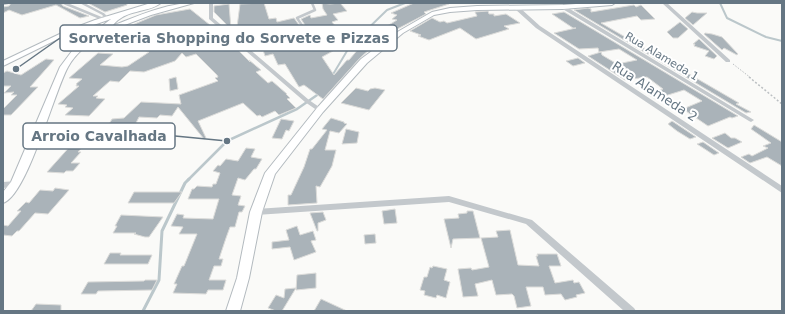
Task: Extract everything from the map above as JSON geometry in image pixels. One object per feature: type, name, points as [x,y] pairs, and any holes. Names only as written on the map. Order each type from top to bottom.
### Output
[{"type":"main road","points":[[149,14],[167,3]]},
{"type":"main road","points":[[3,64],[68,32],[155,4],[172,3]]},
{"type":"main road","points":[[3,199],[16,184],[64,67],[78,50],[96,35],[131,20],[191,3]]},
{"type":"main road","points":[[233,311],[243,278],[256,212],[270,173],[320,110],[364,61],[401,32],[432,14],[450,10],[563,7],[612,3]]},
{"type":"main road","points":[[105,20],[131,20]]},
{"type":"main road","points":[[96,35],[105,20]]},
{"type":"street","points":[[211,3],[211,18],[307,101],[320,110]]},
{"type":"street","points":[[664,3],[728,61]]},
{"type":"street","name":"Rua Alameda 1","points":[[563,7],[750,120]]},
{"type":"street","name":"Rua Alameda 2","points":[[517,8],[538,27],[782,190]]},
{"type":"street","points":[[3,185],[16,184]]},
{"type":"street","points":[[256,212],[449,199],[529,222],[631,311]]},
{"type":"lane","points":[[3,4],[8,3]]},
{"type":"lane","points":[[64,3],[105,20]]},
{"type":"lane","points":[[82,3],[103,14],[105,20]]},
{"type":"lane","points":[[312,3],[315,10],[297,18],[312,40]]},
{"type":"path","points":[[728,61],[782,104]]},
{"type":"building","points":[[11,3],[61,3],[63,6],[89,16],[80,18],[56,5],[22,15],[9,10],[3,13],[3,7],[9,6]]},
{"type":"building","points":[[88,3],[127,3],[127,5],[105,12]]},
{"type":"building","points":[[264,3],[269,19],[276,18],[277,22],[294,18],[312,43],[314,42],[314,39],[301,19],[310,15],[311,18],[327,15],[323,9],[322,3],[340,3],[347,11],[333,14],[338,20],[332,22],[344,37],[321,43],[333,51],[322,57],[334,75],[360,47],[356,45],[397,20],[392,19],[397,15],[391,13],[414,3],[449,4],[424,12],[426,14],[382,37],[383,38],[369,47],[371,48],[323,99],[304,85],[299,87],[285,64],[278,65],[273,54],[265,56],[259,45],[252,46],[251,40],[247,41],[246,35],[243,35],[243,32],[239,33],[237,27],[240,4]]},
{"type":"building","points":[[229,4],[231,29],[214,12],[214,6]]},
{"type":"building","points":[[634,5],[636,7],[641,5],[655,19],[641,20],[637,16],[601,23],[739,103],[736,104],[751,112],[746,113],[574,10],[588,8],[591,9],[591,12]]},
{"type":"building","points":[[190,9],[215,29],[210,31],[228,45],[232,44],[250,62],[249,60],[261,70],[256,72],[268,83],[272,81],[287,94],[290,98],[287,99],[296,108],[279,115],[275,111],[262,117],[260,115],[257,116],[243,103],[198,121],[206,138],[204,139],[178,107],[172,116],[160,115],[157,118],[139,117],[133,129],[105,131],[112,119],[124,118],[141,102],[181,104],[179,95],[218,81],[215,78],[218,77],[217,75],[196,54],[186,57],[182,53],[175,61],[144,72],[130,71],[119,82],[110,81],[93,96],[98,96],[96,98],[105,99],[89,116],[65,115],[73,108],[65,107],[67,105],[58,104],[79,86],[76,86],[76,84],[82,79],[69,78],[98,53],[113,54],[100,65],[122,67],[128,66],[149,52],[134,47],[142,43],[132,40],[136,37],[127,34],[136,29],[125,28],[156,15]]},
{"type":"building","points":[[488,11],[489,14],[494,14],[494,16],[506,14],[520,23],[504,26],[509,29],[476,39],[460,28],[429,40],[410,31],[432,18],[440,22],[444,21],[447,23],[477,16],[475,12]]},
{"type":"building","points":[[564,12],[738,116],[732,118],[730,117],[708,126],[683,109],[702,101],[684,90],[655,99],[648,94],[663,89],[647,77],[625,80],[588,56],[601,52],[602,55],[617,64],[637,60],[619,49],[599,52],[598,48],[579,49],[554,33],[576,28],[573,28],[552,14]]},
{"type":"building","points":[[692,12],[707,13],[693,25],[685,18]]},
{"type":"building","points":[[680,22],[688,29],[678,38],[673,38],[667,32]]},
{"type":"building","points":[[101,24],[89,34],[79,32],[80,31]]},
{"type":"building","points":[[704,34],[722,37],[738,54],[737,55],[724,48],[722,50]]},
{"type":"building","points":[[699,39],[717,56],[714,59],[705,56],[709,51],[694,46],[695,44],[693,44]]},
{"type":"building","points":[[578,58],[585,63],[573,66],[566,61]]},
{"type":"building","points":[[46,59],[54,60],[30,87],[38,87],[11,115],[3,115],[3,109],[17,95],[11,95],[14,92],[4,93],[11,86],[3,86],[3,73],[7,71],[21,75]]},
{"type":"building","points":[[176,77],[178,89],[170,91],[169,79]]},
{"type":"building","points":[[356,88],[368,91],[375,88],[385,90],[369,110],[341,103]]},
{"type":"building","points":[[331,118],[347,124],[339,133],[330,131],[325,150],[336,150],[332,166],[320,187],[316,186],[317,203],[288,205],[288,195],[291,195],[304,167],[310,149],[312,149],[327,130],[322,129]]},
{"type":"building","points":[[281,119],[294,121],[289,131],[286,130],[282,139],[272,138]]},
{"type":"building","points":[[672,121],[696,137],[690,139],[677,131],[668,124]]},
{"type":"building","points":[[754,125],[782,142],[782,166],[767,157],[750,163],[741,157],[749,154],[752,156],[768,148],[763,146],[771,143],[751,129]]},
{"type":"building","points":[[346,129],[359,132],[357,143],[342,144]]},
{"type":"building","points":[[725,133],[731,138],[735,138],[742,142],[728,148],[712,138]]},
{"type":"building","points":[[94,134],[78,152],[81,152],[71,163],[80,163],[73,171],[66,171],[64,173],[47,172],[73,143],[74,144],[82,135]]},
{"type":"building","points":[[703,142],[719,153],[714,155],[697,144]]},
{"type":"building","points":[[246,148],[255,149],[251,157],[262,159],[256,169],[254,169],[245,180],[238,178],[232,195],[241,196],[238,205],[245,206],[242,212],[239,212],[235,227],[230,227],[219,259],[223,259],[221,266],[214,266],[209,280],[226,280],[223,290],[208,290],[206,294],[173,293],[177,284],[174,284],[182,266],[184,266],[197,234],[179,234],[183,227],[171,226],[177,214],[184,215],[183,218],[213,219],[219,199],[188,199],[192,189],[197,186],[212,187],[213,184],[216,184],[220,173],[213,171],[218,165],[220,166],[226,159],[238,161]]},
{"type":"building","points":[[55,188],[69,190],[48,214],[35,213],[19,231],[12,236],[3,235],[3,225],[8,226],[21,211],[17,211],[26,202],[29,203],[40,190],[53,191]]},
{"type":"building","points":[[134,192],[182,192],[174,203],[128,203]]},
{"type":"building","points":[[395,209],[397,223],[384,224],[382,211]]},
{"type":"building","points":[[467,211],[473,211],[480,238],[453,239],[451,248],[444,219],[459,218],[458,214],[467,213]]},
{"type":"building","points":[[323,212],[326,220],[318,223],[317,231],[310,213]]},
{"type":"building","points":[[121,215],[163,217],[149,237],[145,237],[134,234],[136,233],[113,233]]},
{"type":"building","points":[[297,226],[300,235],[313,231],[316,240],[311,241],[316,252],[294,260],[290,247],[272,249],[272,242],[289,240],[286,230]]},
{"type":"building","points":[[510,230],[518,265],[539,266],[536,256],[538,256],[537,254],[557,254],[561,266],[549,266],[555,283],[573,280],[574,283],[579,282],[585,293],[565,300],[561,294],[545,295],[543,287],[526,287],[531,306],[517,308],[514,296],[512,294],[496,295],[492,280],[475,284],[478,296],[463,297],[458,269],[471,268],[472,270],[489,267],[481,238],[498,237],[496,231]]},
{"type":"building","points":[[375,234],[376,243],[365,244],[364,235]]},
{"type":"building","points":[[110,253],[121,253],[120,255],[152,255],[148,264],[104,264]]},
{"type":"building","points":[[433,266],[447,269],[444,280],[450,282],[446,298],[437,295],[436,298],[424,295],[425,291],[420,290],[424,277],[427,277],[430,267],[432,268]]},
{"type":"building","points":[[316,273],[316,288],[296,290],[297,275]]},
{"type":"building","points":[[157,280],[152,290],[98,291],[96,294],[81,294],[88,282]]},
{"type":"building","points":[[296,288],[282,311],[276,311],[268,308],[276,295],[284,298],[285,289]]},
{"type":"building","points":[[321,299],[347,311],[314,311]]},
{"type":"building","points":[[36,304],[61,305],[61,311],[31,311]]},
{"type":"waterway","points":[[332,76],[350,46],[387,10],[405,3]]},
{"type":"waterway","points":[[720,3],[727,18],[766,37],[782,41]]},
{"type":"waterway","points":[[143,311],[159,280],[162,231],[185,183],[227,141],[297,109],[320,93]]},
{"type":"place","name":"Sorveteria Shopping do Sorvete e Pizzas","points":[[16,69]]},
{"type":"place","name":"Arroio Cavalhada","points":[[227,141]]}]
